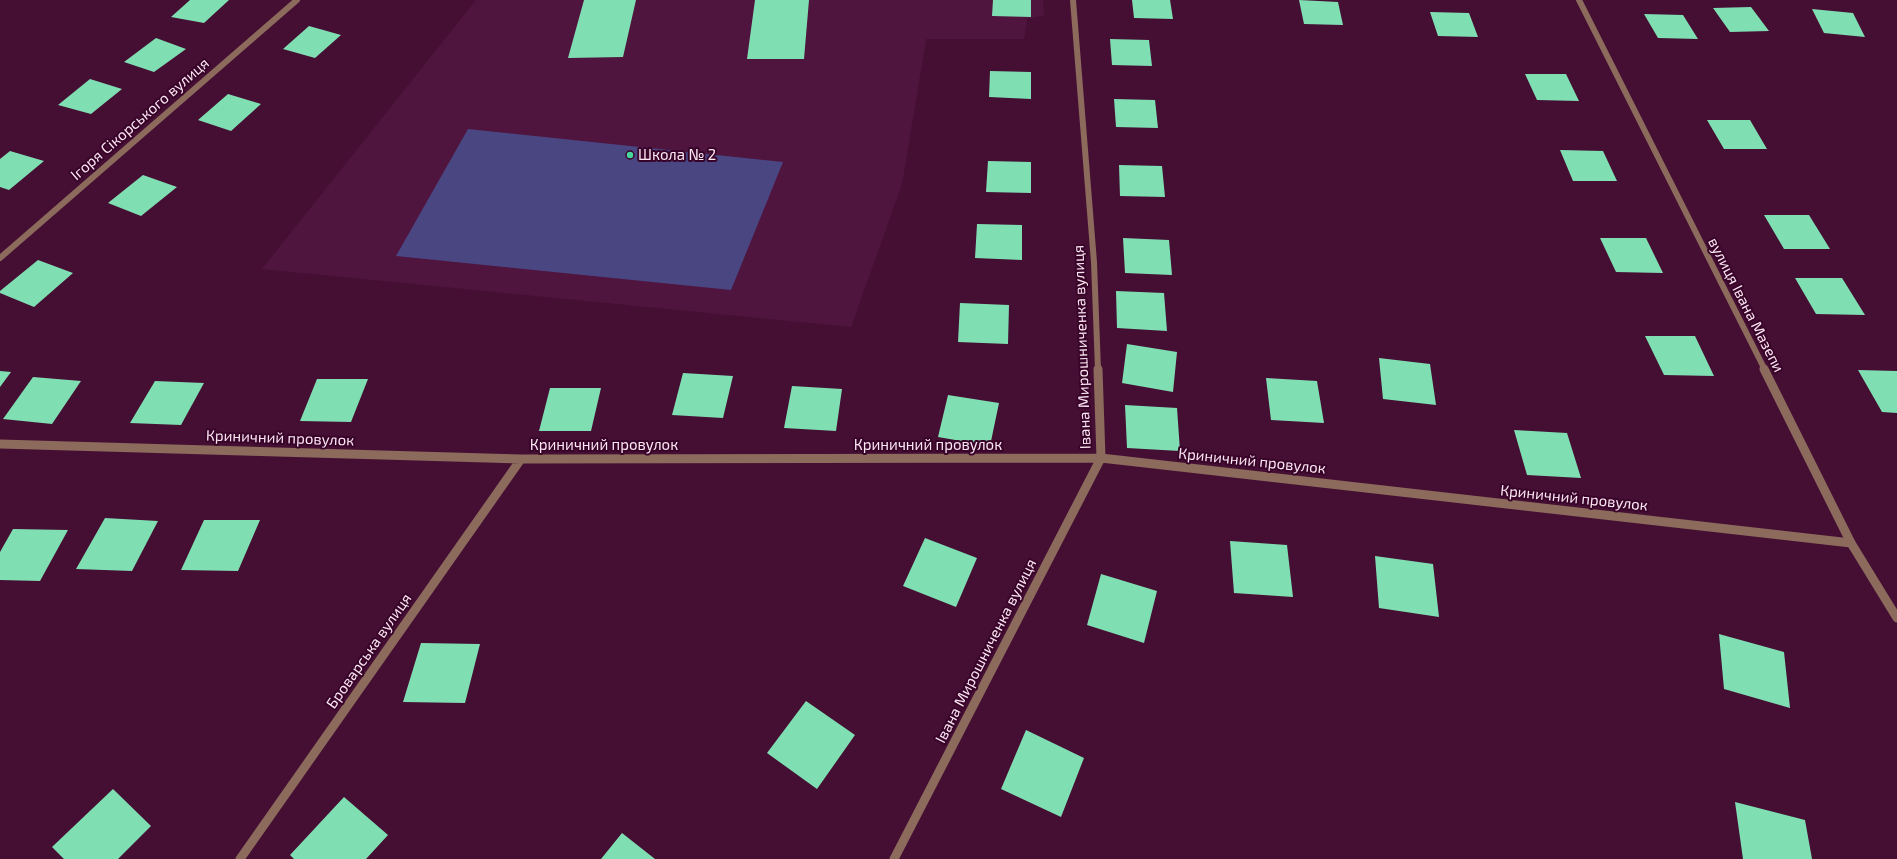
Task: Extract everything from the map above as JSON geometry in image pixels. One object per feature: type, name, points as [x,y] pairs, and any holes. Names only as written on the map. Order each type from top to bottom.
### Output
[{"type":"street","name":"Ігоря Сікорського вулиця","points":[[0,258],[297,0]]},
{"type":"street","name":"Івана Мирошниченка вулиця","points":[[894,859],[1101,458],[1094,262],[1073,0]]},
{"type":"street","name":"вулиця Івана Мазепи","points":[[1579,0],[1851,543],[1897,618]]},
{"type":"street","name":"Криничний провулок","points":[[0,444],[521,459],[1101,458],[1851,543]]},
{"type":"street","name":"Броварська вулиця","points":[[240,859],[521,459]]},
{"type":"shaded area","name":"Школа № 2","points":[[476,0],[1043,0],[1044,15],[1027,19],[1024,39],[926,39],[902,184],[851,327],[262,269]]},
{"type":"shaded area","points":[[468,129],[783,162],[731,290],[396,256]]},
{"type":"building","points":[[190,0],[229,0],[204,23],[171,17]]},
{"type":"building","points":[[584,0],[636,0],[623,57],[568,58]]},
{"type":"building","points":[[755,0],[809,0],[804,59],[747,59]]},
{"type":"building","points":[[993,0],[1031,0],[1031,17],[992,16]]},
{"type":"building","points":[[1132,0],[1170,0],[1173,19],[1134,18]]},
{"type":"building","points":[[1299,0],[1338,2],[1343,25],[1304,24]]},
{"type":"building","points":[[1751,7],[1769,31],[1730,32],[1713,8]]},
{"type":"building","points":[[1812,9],[1853,13],[1865,37],[1824,33]]},
{"type":"building","points":[[1430,12],[1469,13],[1478,37],[1438,36]]},
{"type":"building","points":[[1644,14],[1683,15],[1698,39],[1658,38]]},
{"type":"building","points":[[309,26],[341,35],[315,58],[283,49]]},
{"type":"building","points":[[156,38],[186,49],[154,72],[124,62]]},
{"type":"building","points":[[1110,39],[1149,40],[1152,66],[1112,65]]},
{"type":"building","points":[[990,71],[1031,72],[1031,99],[989,97]]},
{"type":"building","points":[[1525,74],[1566,74],[1579,101],[1537,100]]},
{"type":"building","points":[[90,79],[122,89],[91,114],[58,105]]},
{"type":"building","points":[[228,94],[261,104],[231,131],[198,120]]},
{"type":"building","points":[[1114,99],[1155,100],[1158,128],[1116,127]]},
{"type":"building","points":[[1707,120],[1750,120],[1767,149],[1724,149]]},
{"type":"building","points":[[1560,150],[1603,151],[1617,181],[1573,181]]},
{"type":"building","points":[[10,151],[44,161],[9,190],[0,187],[0,159]]},
{"type":"building","points":[[988,161],[1031,162],[1031,193],[986,192]]},
{"type":"building","points":[[1119,165],[1162,166],[1165,197],[1120,196]]},
{"type":"building","points":[[143,175],[177,187],[141,216],[108,203]]},
{"type":"building","points":[[1764,215],[1809,215],[1830,249],[1784,249]]},
{"type":"building","points":[[977,224],[1022,225],[1022,260],[975,258]]},
{"type":"building","points":[[1123,238],[1169,240],[1172,275],[1125,273]]},
{"type":"building","points":[[1600,238],[1646,238],[1663,273],[1616,272]]},
{"type":"building","points":[[38,260],[73,273],[34,307],[0,293],[0,291]]},
{"type":"building","points":[[1795,278],[1842,278],[1865,315],[1816,314]]},
{"type":"building","points":[[1116,291],[1164,293],[1167,331],[1117,328]]},
{"type":"building","points":[[960,303],[1009,305],[1008,344],[958,342]]},
{"type":"building","points":[[1645,336],[1695,336],[1714,376],[1664,375]]},
{"type":"building","points":[[1127,344],[1177,352],[1173,392],[1122,383]]},
{"type":"building","points":[[1379,358],[1430,364],[1436,405],[1383,399]]},
{"type":"building","points":[[1858,370],[1897,371],[1897,413],[1882,412]]},
{"type":"building","points":[[0,371],[11,372],[0,387]]},
{"type":"building","points":[[683,373],[733,376],[723,418],[672,415]]},
{"type":"building","points":[[33,377],[81,381],[52,424],[3,419]]},
{"type":"building","points":[[1266,378],[1317,381],[1324,423],[1271,420]]},
{"type":"building","points":[[317,379],[368,379],[351,422],[300,421]]},
{"type":"building","points":[[155,381],[204,383],[181,425],[130,423]]},
{"type":"building","points":[[792,386],[842,389],[836,431],[784,428]]},
{"type":"building","points":[[550,388],[601,388],[591,431],[539,431]]},
{"type":"building","points":[[948,395],[999,403],[990,446],[938,437]]},
{"type":"building","points":[[1125,405],[1177,408],[1180,451],[1127,448]]},
{"type":"building","points":[[1514,430],[1567,433],[1581,478],[1527,475]]},
{"type":"building","points":[[105,518],[158,521],[132,571],[76,569]]},
{"type":"building","points":[[204,520],[260,520],[238,571],[181,570]]},
{"type":"building","points":[[13,529],[68,530],[40,581],[0,580],[0,552]]},
{"type":"building","points":[[925,538],[977,558],[956,607],[903,586]]},
{"type":"building","points":[[1230,541],[1287,545],[1293,597],[1234,593]]},
{"type":"building","points":[[1375,556],[1433,564],[1439,617],[1379,608]]},
{"type":"building","points":[[1101,574],[1157,591],[1144,643],[1087,625]]},
{"type":"building","points":[[1719,634],[1784,652],[1790,708],[1724,689]]},
{"type":"building","points":[[421,643],[480,644],[465,703],[403,702]]},
{"type":"building","points":[[806,701],[855,735],[817,789],[767,753]]},
{"type":"building","points":[[1026,730],[1084,758],[1061,817],[1001,789]]},
{"type":"building","points":[[113,789],[151,826],[118,859],[64,859],[52,847]]},
{"type":"building","points":[[344,797],[388,835],[366,859],[294,859],[290,855]]},
{"type":"building","points":[[1735,802],[1805,820],[1812,859],[1743,859]]},
{"type":"building","points":[[622,833],[655,859],[601,859]]},
{"type":"place","name":"Школа № 2","points":[[630,155]]}]
